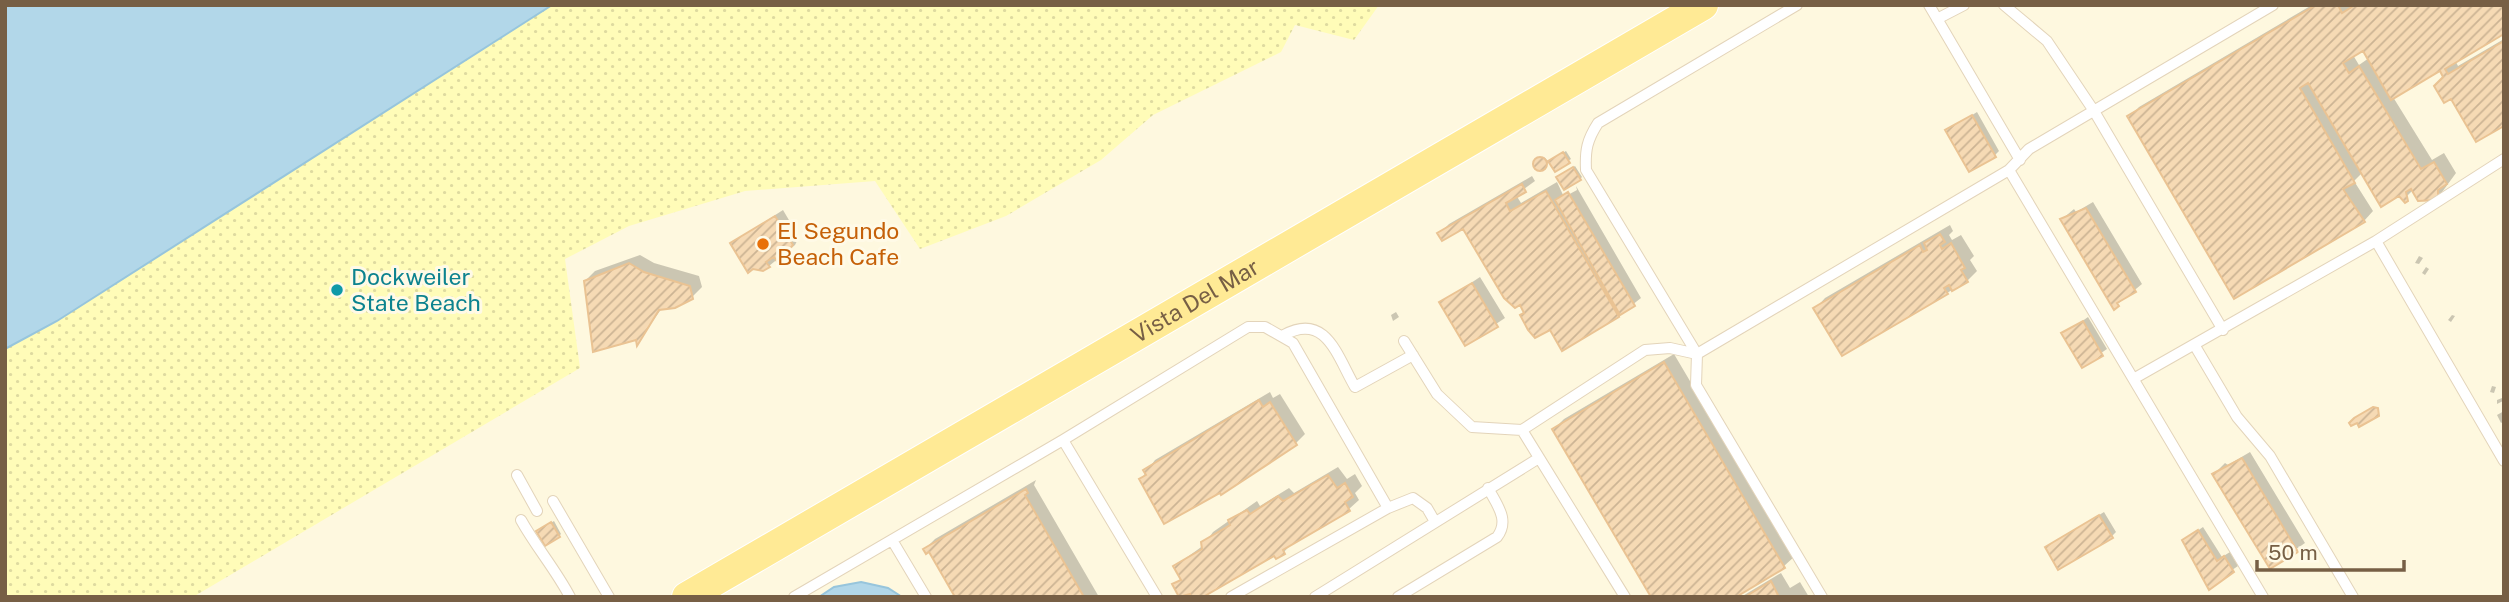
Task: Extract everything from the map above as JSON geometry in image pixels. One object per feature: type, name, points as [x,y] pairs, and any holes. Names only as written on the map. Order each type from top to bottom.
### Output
[{"type":"main road","name":"Vista Del Mar","points":[[687,597],[1703,5]]},
{"type":"lane","points":[[1797,5],[1598,123],[1587,140],[1586,170],[1697,354],[1696,385],[1822,597]]},
{"type":"lane","points":[[1929,5],[2020,160]]},
{"type":"lane","points":[[1937,19],[1964,5]]},
{"type":"lane","points":[[2004,5],[2047,41],[2094,111],[2223,330]]},
{"type":"lane","points":[[1404,341],[1437,394],[1472,427],[1522,430],[1645,350],[1670,348],[1697,354],[2009,170],[2029,149],[2273,5]]},
{"type":"lane","points":[[2135,378],[2376,241],[2504,159]]},
{"type":"lane","points":[[2009,170],[2263,597]]},
{"type":"lane","points":[[2376,241],[2504,461]]},
{"type":"lane","points":[[794,597],[1063,440],[1248,327],[1265,327],[1284,335],[1293,343],[1388,508]]},
{"type":"lane","points":[[1284,335],[1299,327],[1312,327],[1324,334],[1355,387],[1413,355]]},
{"type":"lane","points":[[2195,346],[2237,417],[2270,456],[2353,597]]},
{"type":"lane","points":[[1522,430],[1625,597]]},
{"type":"lane","points":[[1063,440],[1157,597]]},
{"type":"lane","points":[[1315,597],[1434,520],[1539,458]]},
{"type":"lane","points":[[517,475],[537,511]]},
{"type":"lane","points":[[1398,597],[1497,537],[1503,528],[1503,516],[1488,488]]},
{"type":"lane","points":[[1231,597],[1388,508],[1413,498],[1427,508],[1434,520]]},
{"type":"lane","points":[[553,501],[608,597]]},
{"type":"lane","points":[[521,520],[549,569],[561,580],[570,597]]},
{"type":"lane","points":[[892,540],[926,597]]},
{"type":"sand","name":"Dockweiler State Beach","points":[[552,5],[1379,5],[1354,40],[1295,25],[1281,52],[1153,115],[1101,160],[1006,216],[920,249],[875,181],[745,191],[629,226],[565,259],[580,368],[193,597],[5,597],[5,349],[57,321]]},
{"type":"water","points":[[5,5],[552,5],[57,321],[5,349]]},
{"type":"water","points":[[861,582],[888,588],[902,597],[819,597],[834,587]]},
{"type":"building","points":[[2316,5],[2338,5],[2342,13],[2355,5],[2504,5],[2504,34],[2445,69],[2448,74],[2504,41],[2504,126],[2476,142],[2451,99],[2444,103],[2434,86],[2443,77],[2440,71],[2391,100],[2363,51],[2343,63],[2349,73],[2359,66],[2421,169],[2434,162],[2447,184],[2438,190],[2438,200],[2418,201],[2411,189],[2406,192],[2408,201],[2405,203],[2399,196],[2381,207],[2308,83],[2300,88],[2355,183],[2343,189],[2365,222],[2234,299],[2127,116]]},
{"type":"building","points":[[1972,115],[1996,157],[1969,172],[1945,130]]},
{"type":"building","points":[[1563,152],[1570,163],[1555,172],[1548,161]]},
{"type":"building","points":[[1540,157],[1545,159],[1545,169],[1540,171],[1535,169],[1533,164],[1535,159]]},
{"type":"building","points":[[1573,167],[1581,180],[1564,190],[1556,177]]},
{"type":"building","points":[[1522,184],[1526,192],[1506,203],[1510,211],[1546,191],[1619,317],[1562,351],[1550,330],[1535,338],[1528,330],[1520,315],[1524,313],[1520,305],[1515,308],[1504,298],[1463,229],[1442,241],[1437,233]]},
{"type":"building","points":[[1568,192],[1635,306],[1620,315],[1555,200]]},
{"type":"building","points":[[2086,208],[2136,292],[2117,303],[2119,306],[2114,310],[2060,219]]},
{"type":"building","points":[[775,216],[793,245],[778,263],[774,257],[766,262],[770,267],[763,271],[753,269],[748,273],[730,243]]},
{"type":"building","points":[[1940,234],[1945,242],[1940,245],[1942,249],[1951,243],[1965,268],[1961,270],[1968,282],[1952,291],[1949,285],[1944,288],[1948,294],[1842,356],[1813,308],[1920,245],[1923,252],[1927,250],[1924,243]]},
{"type":"building","points":[[629,263],[644,272],[690,286],[693,299],[675,308],[659,310],[637,346],[636,340],[593,352],[584,281]]},
{"type":"building","points":[[1472,283],[1498,327],[1465,346],[1439,302]]},
{"type":"building","points":[[2083,321],[2103,356],[2082,368],[2061,333]]},
{"type":"building","points":[[1664,362],[1785,568],[1736,597],[1651,597],[1552,429]]},
{"type":"building","points":[[1259,400],[1263,407],[1270,402],[1297,445],[1221,495],[1220,493],[1164,524],[1139,479],[1146,475],[1143,470]]},
{"type":"building","points":[[2373,407],[2378,408],[2379,416],[2359,427],[2357,423],[2351,426],[2349,423],[2354,418]]},
{"type":"building","points":[[2242,458],[2298,552],[2270,569],[2212,474]]},
{"type":"building","points":[[1328,475],[1337,488],[1345,483],[1353,497],[1345,502],[1350,511],[1283,550],[1285,554],[1276,559],[1274,556],[1203,597],[1191,597],[1190,594],[1179,597],[1172,584],[1181,580],[1173,566],[1202,549],[1201,542],[1230,525],[1228,520],[1247,510],[1250,514],[1278,496],[1283,501]]},
{"type":"building","points":[[1026,489],[1028,493],[1025,495],[1084,597],[955,597],[929,552],[926,554],[923,549]]},
{"type":"building","points":[[2099,515],[2113,538],[2058,570],[2045,547]]},
{"type":"building","points":[[551,522],[560,537],[545,546],[536,531]]},
{"type":"building","points":[[2198,530],[2217,561],[2224,556],[2234,572],[2209,590],[2182,540]]},
{"type":"building","points":[[1771,581],[1779,597],[1745,597]]},
{"type":"place","name":"El Segundo Beach Cafe","points":[[763,244]]},
{"type":"place","name":"Dockweiler State Beach","points":[[337,290]]}]
